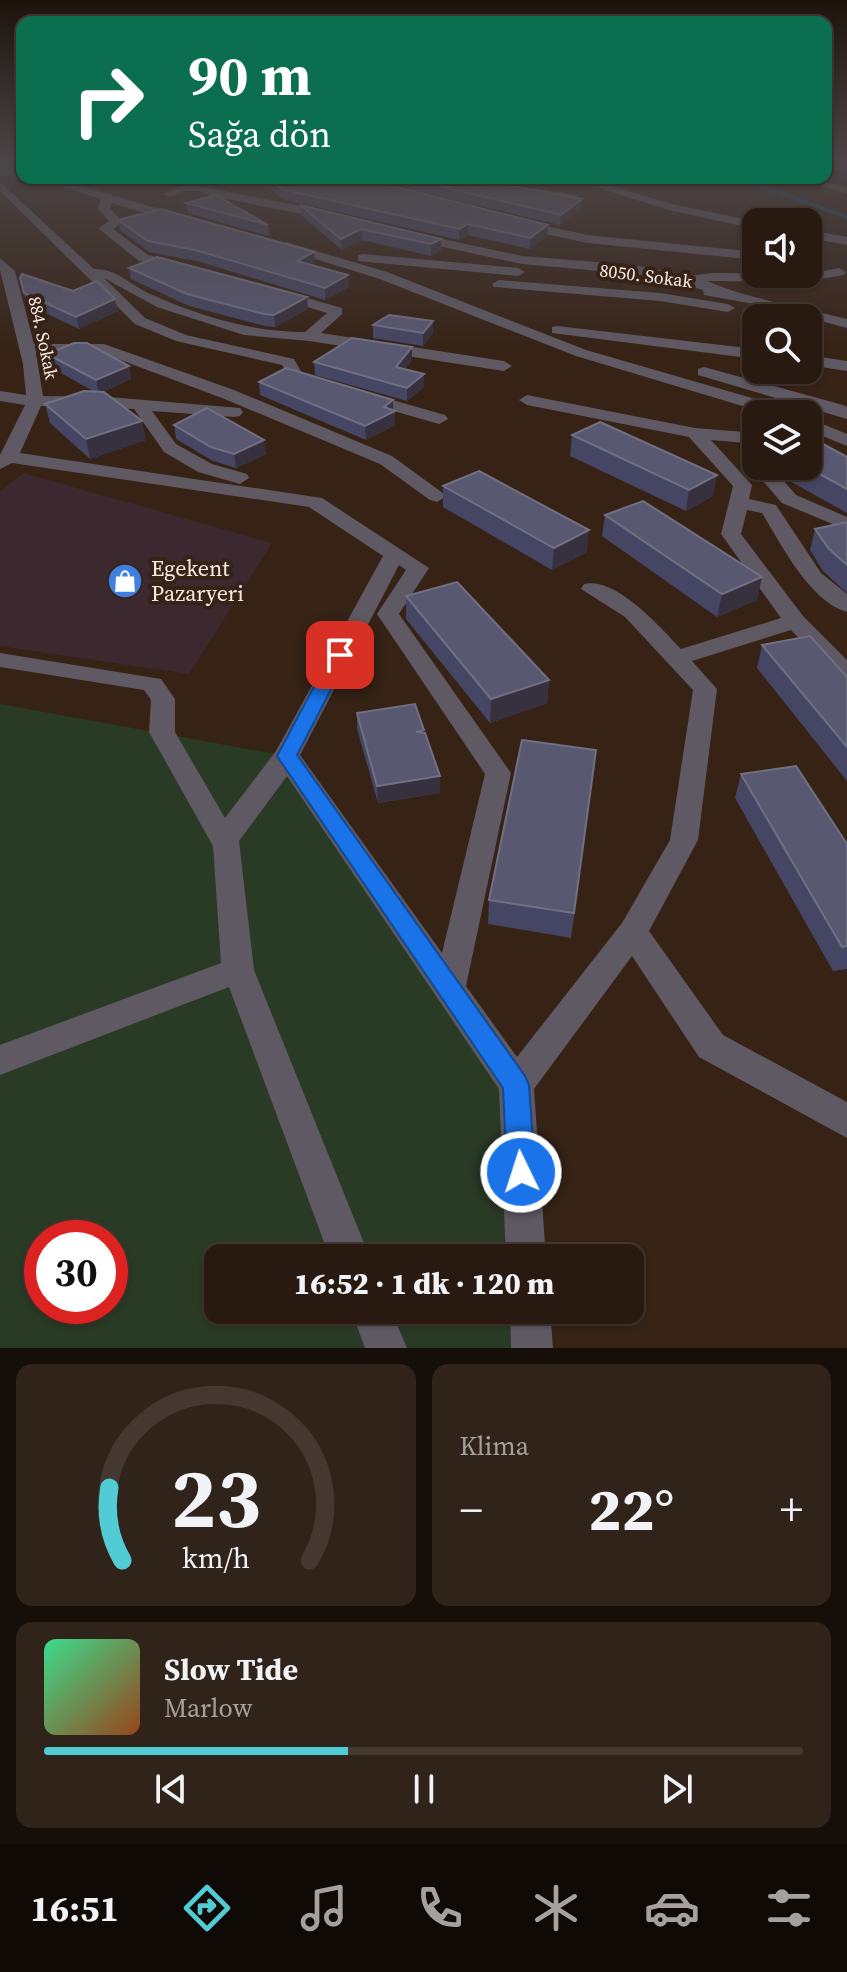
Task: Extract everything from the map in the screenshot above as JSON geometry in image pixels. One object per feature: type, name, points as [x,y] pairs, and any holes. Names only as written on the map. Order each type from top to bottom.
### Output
[{"type":"street","points":[[41,225],[140,321],[181,338],[288,362],[297,378],[439,419]]},
{"type":"street","points":[[111,225],[104,228],[144,258],[205,271]]},
{"type":"street","points":[[524,225],[588,239],[742,255]]},
{"type":"street","points":[[395,232],[537,262],[653,270],[693,279],[725,294]]},
{"type":"street","points":[[822,237],[847,241]]},
{"type":"street","points":[[268,242],[384,268],[581,353],[742,401]]},
{"type":"street","name":"884. Sokak","points":[[0,262],[8,271],[28,349],[35,401],[4,460]]},
{"type":"street","name":"8050. Sokak","points":[[384,268],[660,297],[742,312]]},
{"type":"street","points":[[88,271],[104,273],[133,291],[174,309],[242,332],[275,338],[309,336],[504,366]]},
{"type":"street","points":[[415,272],[594,345],[847,414]]},
{"type":"street","name":"8050. Sokak","points":[[415,272],[589,277],[725,294],[847,324]]},
{"type":"street","points":[[822,273],[843,272]]},
{"type":"street","points":[[822,276],[847,286]]},
{"type":"street","points":[[693,279],[742,277]]},
{"type":"street","points":[[264,289],[337,311],[309,336]]},
{"type":"street","points":[[557,330],[742,353]]},
{"type":"street","points":[[822,330],[847,337]]},
{"type":"street","points":[[28,349],[104,349],[201,384],[386,460],[437,496]]},
{"type":"street","points":[[822,362],[847,366]]},
{"type":"street","points":[[0,396],[35,401],[234,412]]},
{"type":"street","points":[[527,400],[695,433],[742,437]]},
{"type":"street","points":[[140,405],[170,448],[205,468],[232,478],[275,479],[307,487],[315,502]]},
{"type":"street","points":[[822,429],[847,441]]},
{"type":"street","points":[[695,433],[743,485],[731,534],[795,621],[847,674]]},
{"type":"street","points":[[4,460],[315,502],[418,568],[388,614],[498,773],[449,989]]},
{"type":"street","points":[[773,480],[789,499],[847,524]]},
{"type":"street","points":[[737,502],[769,509],[813,577],[847,605]]},
{"type":"street","points":[[225,839],[287,756],[394,554]]},
{"type":"street","points":[[516,1085],[633,932],[684,840],[705,689],[633,612],[592,589]]},
{"type":"street","points":[[677,658],[795,621]]},
{"type":"street","points":[[0,660],[152,684],[163,699],[162,732],[225,839],[238,970],[345,1244]]},
{"type":"street","points":[[287,756],[516,1085],[525,1244]]},
{"type":"street","points":[[633,932],[711,1046],[847,1121]]},
{"type":"street","points":[[0,1060],[238,970]]},
{"type":"street","points":[[377,1324],[386,1348]]},
{"type":"street","points":[[531,1324],[532,1348]]},
{"type":"shaded area","name":"Egekent Pazaryeri","points":[[23,473],[272,543],[189,674],[0,646],[0,492]]},
{"type":"green space","points":[[0,704],[287,756],[514,1108],[522,1244],[204,1244],[204,1324],[527,1324],[529,1348],[0,1348]]},
{"type":"building","points":[[125,225],[218,225],[314,252],[297,261],[348,275],[325,288],[195,250],[148,241]]},
{"type":"building","points":[[324,225],[383,225],[441,239],[431,244],[361,229],[341,239]]},
{"type":"building","points":[[441,225],[466,225],[459,229]]},
{"type":"building","points":[[472,225],[548,225],[530,238]]},
{"type":"building","points":[[157,257],[307,297],[274,315],[264,314],[187,294],[129,268]]},
{"type":"building","points":[[22,274],[73,291],[97,281],[115,299],[76,317],[24,293],[20,278]]},
{"type":"building","points":[[389,315],[433,321],[423,333],[373,325]]},
{"type":"building","points":[[352,338],[412,347],[396,367],[424,374],[407,388],[314,362]]},
{"type":"building","points":[[74,343],[87,343],[129,366],[96,380],[47,354]]},
{"type":"building","points":[[286,368],[393,400],[384,407],[395,411],[365,426],[259,382]]},
{"type":"building","points":[[84,391],[104,392],[142,421],[86,439],[45,404]]},
{"type":"building","points":[[207,408],[264,440],[234,454],[211,447],[174,425]]},
{"type":"building","points":[[600,422],[717,475],[689,490],[572,435]]},
{"type":"building","points":[[822,443],[847,457],[847,489],[822,475]]},
{"type":"building","points":[[479,471],[589,530],[554,548],[443,486]]},
{"type":"building","points":[[643,501],[762,577],[722,594],[605,515]]},
{"type":"building","points":[[847,522],[847,565],[829,549],[815,529]]},
{"type":"building","points":[[457,582],[549,680],[491,699],[406,596]]},
{"type":"building","points":[[810,636],[847,677],[847,747],[762,645]]},
{"type":"building","points":[[415,704],[424,730],[416,732],[425,733],[440,776],[377,786],[357,713]]},
{"type":"building","points":[[522,740],[596,750],[574,913],[489,900]]},
{"type":"building","points":[[796,766],[847,844],[847,946],[842,947],[741,774]]},
{"type":"place","name":"Egekent Pazaryeri","points":[[125,581]]},
{"type":"route","points":[[340,655],[287,756],[516,1085],[521,1172]]}]
